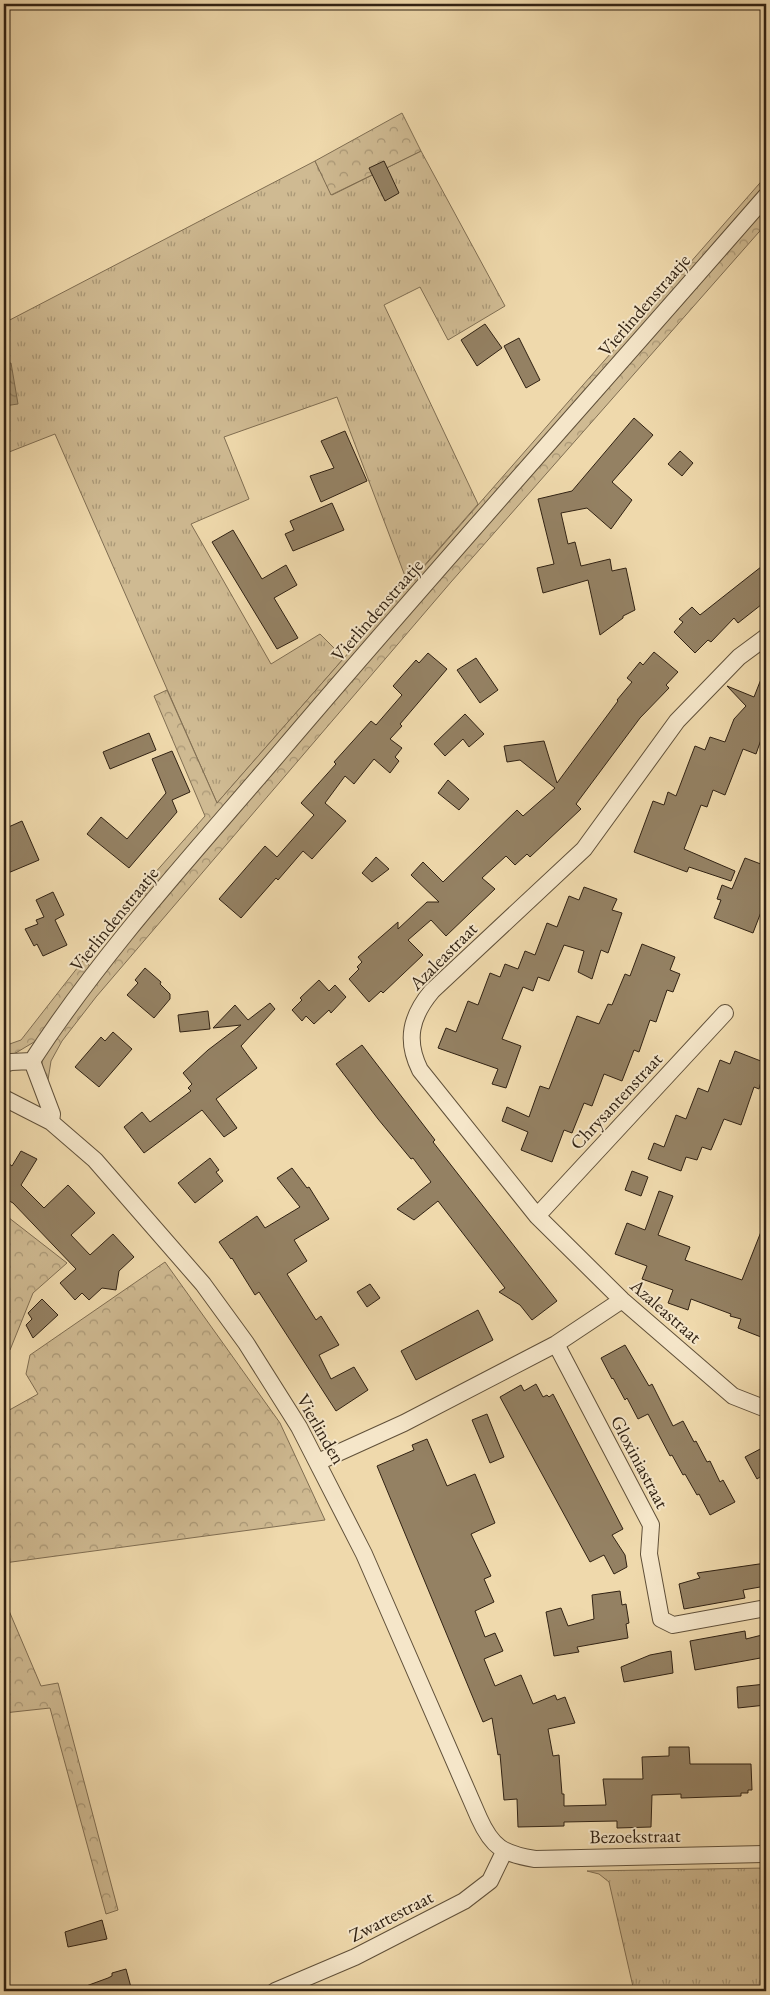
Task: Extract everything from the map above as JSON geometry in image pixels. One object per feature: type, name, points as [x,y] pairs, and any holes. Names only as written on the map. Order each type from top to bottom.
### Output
[{"type":"street","name":"Vierlindenstraatje","points":[[32,1062],[63,1013],[155,899],[310,717],[766,196]]},
{"type":"street","name":"Azaleastraat","points":[[766,637],[739,657],[677,721],[584,849],[432,991],[420,1005],[414,1022],[412,1040],[413,1055],[420,1070],[537,1216],[622,1300],[733,1396],[766,1409]]},
{"type":"street","name":"Chrysantenstraat","points":[[537,1216],[726,1013]]},
{"type":"street","points":[[4,1064],[32,1062],[52,1114],[51,1122]]},
{"type":"street","name":"Vierlinden","points":[[4,1098],[51,1122],[95,1160],[203,1284],[246,1343],[299,1427],[318,1462],[364,1554],[485,1830],[490,1839],[504,1852]]},
{"type":"street","points":[[318,1462],[404,1423],[556,1344],[622,1300]]},
{"type":"street","name":"Gloxiniastraat","points":[[556,1344],[651,1525],[649,1554],[661,1618],[673,1625],[766,1608]]},
{"type":"street","name":"Bezoekstraat","points":[[504,1852],[535,1858],[766,1854]]},
{"type":"street","name":"Zwartestraat","points":[[274,1991],[355,1957],[464,1901],[490,1881],[504,1852]]},
{"type":"green space","points":[[402,113],[421,151],[331,195],[315,161]]},
{"type":"green space","points":[[421,151],[505,306],[448,340],[420,287],[384,305],[478,504],[408,584],[337,397],[224,437],[249,499],[191,524],[271,664],[320,634],[344,658],[217,803],[55,434],[4,454],[4,323],[315,161],[332,195]]},
{"type":"green space","points":[[766,176],[766,224],[451,582],[96,997],[62,1041],[51,1061],[48,1080],[42,1072],[42,1061],[58,1032],[158,904],[139,891],[205,816],[154,696],[167,690],[217,803]]},
{"type":"green space","points":[[85,958],[91,969],[39,1039],[4,1060],[4,1046],[21,1040]]},
{"type":"green space","points":[[4,1214],[67,1263],[33,1293],[10,1350],[4,1353]]},
{"type":"green space","points":[[165,1262],[280,1423],[325,1520],[4,1563],[4,1413],[38,1394],[26,1374],[30,1355]]},
{"type":"green space","points":[[4,1599],[41,1686],[58,1683],[118,1910],[106,1914],[50,1708],[4,1713]]},
{"type":"green space","points":[[766,1868],[766,1991],[634,1991],[609,1882],[599,1874],[587,1871]]},
{"type":"water","points":[[11,363],[18,404],[4,406],[4,364]]},
{"type":"building","points":[[384,161],[399,193],[385,201],[369,168]]},
{"type":"building","points":[[485,324],[502,348],[477,366],[461,340]]},
{"type":"building","points":[[519,338],[540,380],[526,388],[504,346]]},
{"type":"building","points":[[634,418],[653,435],[612,482],[632,500],[611,529],[587,508],[561,513],[568,544],[575,542],[581,566],[610,559],[612,571],[626,568],[635,610],[623,616],[623,618],[600,635],[588,580],[543,593],[537,568],[554,564],[538,499],[572,491]]},
{"type":"building","points":[[345,431],[367,481],[321,502],[310,476],[334,468],[321,441]]},
{"type":"building","points":[[680,451],[693,463],[682,476],[668,464]]},
{"type":"building","points":[[332,503],[344,530],[293,551],[285,534],[294,530],[290,521]]},
{"type":"building","points":[[233,530],[262,579],[286,565],[297,585],[274,598],[298,638],[277,649],[212,542]]},
{"type":"building","points":[[766,563],[766,601],[738,623],[734,618],[711,642],[708,640],[695,653],[674,632],[683,622],[679,619],[692,607],[700,615]]},
{"type":"building","points":[[654,652],[678,672],[666,685],[669,688],[640,718],[576,804],[581,809],[530,857],[527,854],[515,865],[506,856],[482,878],[495,889],[446,936],[431,920],[408,940],[423,955],[383,993],[381,991],[369,1002],[349,979],[359,969],[357,967],[362,962],[358,957],[398,922],[398,929],[427,902],[439,902],[411,875],[423,862],[443,882],[517,810],[523,816],[555,788],[520,760],[507,762],[504,746],[544,741],[557,783],[632,682],[627,678],[640,662],[643,665]]},
{"type":"building","points":[[428,653],[447,669],[400,724],[402,726],[390,739],[402,748],[395,757],[399,761],[390,773],[374,759],[354,784],[345,776],[325,803],[346,821],[312,859],[303,851],[241,918],[219,899],[265,846],[277,857],[314,815],[301,803],[336,764],[334,762],[371,721],[376,725],[402,695],[393,686],[416,660],[419,663]]},
{"type":"building","points":[[476,658],[498,690],[480,703],[457,670]]},
{"type":"building","points":[[765,669],[766,738],[762,737],[756,754],[743,749],[725,795],[713,790],[707,807],[701,805],[684,849],[735,871],[731,881],[689,867],[687,872],[634,852],[653,801],[664,805],[668,792],[676,796],[695,746],[705,750],[710,737],[725,742],[734,719],[746,706],[727,686],[754,697]]},
{"type":"building","points":[[465,714],[484,734],[469,747],[463,739],[445,756],[434,744]]},
{"type":"building","points":[[149,733],[156,750],[110,769],[103,752]]},
{"type":"building","points":[[172,751],[190,792],[172,800],[177,812],[129,868],[87,834],[101,817],[127,839],[166,793],[152,759]]},
{"type":"building","points":[[448,780],[469,799],[459,810],[438,793]]},
{"type":"building","points":[[22,821],[39,860],[8,873],[4,864],[4,829]]},
{"type":"building","points":[[376,857],[389,869],[372,882],[362,873]]},
{"type":"building","points":[[745,858],[766,866],[766,899],[753,933],[714,918],[721,900],[717,899],[722,885],[732,889]]},
{"type":"building","points":[[584,887],[617,899],[612,910],[622,913],[608,953],[601,950],[592,979],[578,972],[584,951],[564,945],[549,981],[538,977],[533,991],[523,987],[502,1039],[521,1046],[506,1088],[492,1084],[498,1069],[438,1048],[446,1028],[456,1032],[468,1001],[478,1005],[490,973],[500,977],[505,964],[518,969],[525,951],[535,955],[547,923],[557,927],[569,896],[579,900]]},
{"type":"building","points":[[53,892],[64,915],[55,920],[67,945],[43,956],[37,944],[34,946],[25,929],[38,924],[36,920],[44,917],[36,900]]},
{"type":"building","points":[[642,944],[675,957],[670,970],[680,974],[673,992],[667,990],[656,1022],[650,1020],[639,1052],[634,1050],[622,1081],[604,1074],[592,1106],[584,1103],[572,1133],[564,1130],[552,1162],[521,1150],[528,1132],[502,1121],[507,1107],[529,1117],[540,1086],[549,1089],[577,1016],[599,1024],[608,1004],[612,1005],[625,974],[630,976]]},
{"type":"building","points":[[145,968],[161,982],[160,984],[170,994],[170,999],[154,1018],[127,995],[138,983],[135,980]]},
{"type":"building","points":[[319,980],[329,991],[335,985],[346,997],[331,1013],[329,1010],[314,1024],[306,1016],[302,1021],[292,1010],[302,1000],[300,998]]},
{"type":"building","points":[[270,1003],[275,1009],[241,1046],[257,1068],[216,1099],[237,1128],[224,1137],[202,1110],[144,1153],[124,1127],[142,1112],[150,1122],[191,1091],[188,1088],[192,1084],[183,1073],[208,1050],[241,1025],[213,1028],[235,1005],[248,1020]]},
{"type":"building","points":[[208,1011],[210,1029],[180,1032],[178,1015]]},
{"type":"building","points":[[113,1032],[132,1049],[99,1087],[75,1067],[101,1037],[105,1041]]},
{"type":"building","points":[[362,1045],[435,1140],[433,1142],[557,1301],[532,1320],[520,1305],[499,1292],[505,1288],[438,1201],[414,1220],[397,1209],[431,1182],[413,1158],[411,1159],[378,1119],[336,1064]]},
{"type":"building","points":[[735,1051],[766,1063],[759,1089],[754,1087],[741,1125],[724,1119],[711,1150],[702,1147],[697,1160],[686,1157],[681,1171],[648,1159],[654,1143],[664,1147],[676,1115],[686,1119],[698,1088],[708,1092],[720,1060],[730,1064]]},
{"type":"building","points":[[21,1151],[37,1159],[21,1185],[44,1208],[68,1185],[95,1213],[71,1235],[90,1255],[113,1234],[134,1257],[119,1271],[116,1290],[102,1288],[89,1300],[82,1293],[75,1300],[60,1283],[76,1269],[13,1203],[4,1198],[4,1160],[12,1166]]},
{"type":"building","points":[[210,1158],[219,1170],[216,1172],[223,1181],[195,1203],[178,1183]]},
{"type":"building","points":[[292,1168],[307,1188],[309,1187],[329,1219],[294,1240],[307,1261],[287,1274],[316,1320],[321,1316],[339,1345],[319,1355],[331,1379],[354,1367],[368,1390],[336,1411],[259,1292],[255,1295],[232,1258],[219,1242],[257,1216],[265,1228],[300,1207],[277,1178]]},
{"type":"building","points":[[632,1171],[648,1177],[641,1196],[625,1190]]},
{"type":"building","points":[[659,1191],[673,1196],[658,1235],[690,1247],[685,1260],[742,1280],[766,1219],[766,1339],[738,1328],[741,1319],[691,1299],[688,1310],[668,1303],[673,1290],[642,1279],[647,1266],[615,1254],[627,1223],[645,1230]]},
{"type":"building","points":[[370,1284],[380,1298],[367,1307],[357,1292]]},
{"type":"building","points":[[42,1299],[58,1315],[33,1338],[26,1325],[32,1319],[28,1313]]},
{"type":"building","points":[[478,1310],[493,1340],[416,1380],[401,1351]]},
{"type":"building","points":[[625,1345],[649,1386],[652,1384],[673,1426],[683,1421],[694,1442],[696,1441],[707,1462],[710,1461],[720,1482],[723,1480],[735,1502],[710,1515],[699,1494],[697,1495],[685,1474],[683,1475],[672,1455],[670,1456],[648,1414],[638,1419],[601,1358]]},
{"type":"building","points":[[536,1384],[543,1397],[547,1395],[549,1397],[553,1394],[623,1529],[612,1535],[625,1555],[627,1567],[614,1574],[604,1555],[590,1562],[500,1397],[521,1385],[524,1391]]},
{"type":"building","points":[[487,1414],[504,1457],[490,1463],[472,1420]]},
{"type":"building","points":[[427,1439],[447,1486],[475,1474],[495,1523],[471,1534],[491,1576],[484,1579],[494,1602],[475,1611],[485,1637],[495,1633],[503,1651],[484,1659],[495,1686],[521,1675],[533,1704],[555,1695],[557,1700],[565,1697],[575,1723],[548,1729],[553,1756],[559,1755],[564,1806],[606,1805],[603,1779],[643,1779],[642,1757],[669,1756],[669,1747],[689,1747],[690,1764],[751,1764],[752,1790],[748,1790],[748,1793],[741,1793],[741,1796],[681,1798],[681,1794],[652,1795],[651,1827],[617,1828],[617,1821],[564,1822],[564,1826],[518,1827],[517,1799],[504,1800],[500,1754],[498,1755],[492,1718],[483,1722],[377,1466],[414,1450],[412,1445]]},
{"type":"building","points":[[766,1446],[766,1473],[757,1479],[745,1457]]},
{"type":"building","points":[[766,1563],[766,1586],[743,1590],[745,1598],[684,1609],[679,1584],[700,1578],[697,1573]]},
{"type":"building","points":[[620,1591],[622,1605],[626,1604],[629,1623],[626,1624],[628,1638],[577,1647],[579,1652],[554,1656],[546,1612],[561,1608],[568,1626],[594,1619],[592,1595]]},
{"type":"building","points":[[745,1631],[746,1639],[766,1634],[766,1657],[695,1670],[690,1641]]},
{"type":"building","points":[[671,1651],[673,1673],[624,1682],[621,1667],[650,1655]]},
{"type":"building","points":[[766,1684],[766,1705],[738,1708],[737,1687]]},
{"type":"building","points":[[102,1920],[107,1939],[68,1947],[65,1932]]},
{"type":"building","points":[[126,1969],[132,1991],[78,1991],[78,1989],[112,1976],[112,1973]]}]
